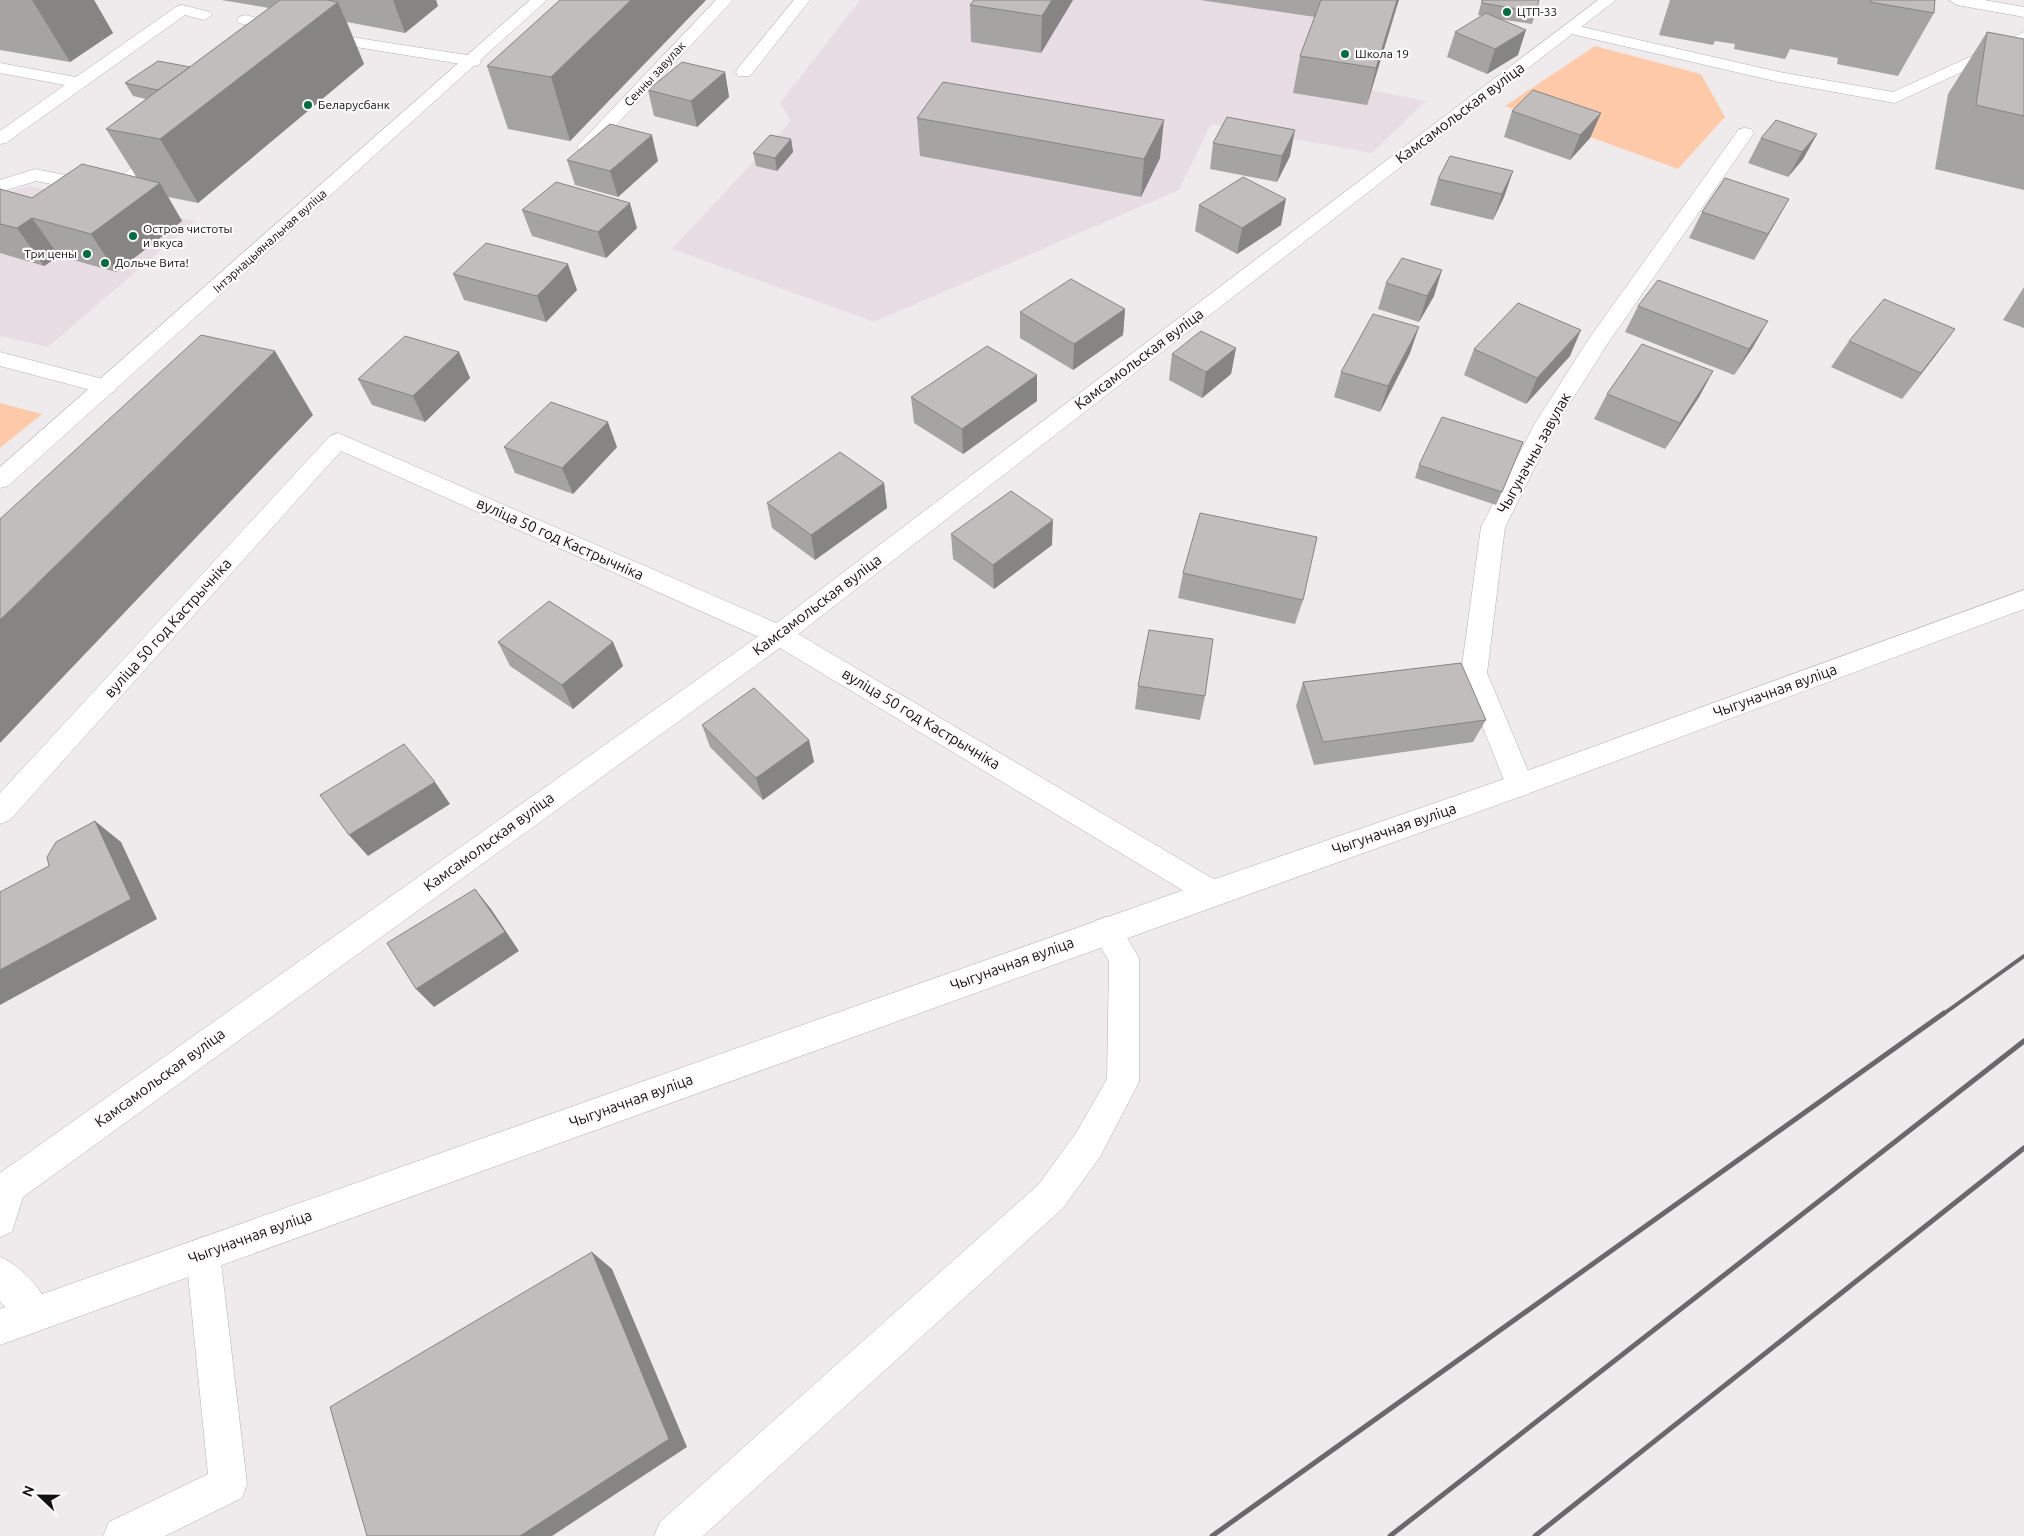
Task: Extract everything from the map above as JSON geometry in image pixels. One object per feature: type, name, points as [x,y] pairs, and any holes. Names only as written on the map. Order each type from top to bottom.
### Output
[{"type":"street","name":"Інтэрнацыянальная вуліца","points":[[0,480],[473,61],[539,0]]},
{"type":"street","name":"Сенны завулак","points":[[586,147],[725,0]]},
{"type":"street","points":[[744,72],[802,0]]},
{"type":"street","name":"Камсамольская вуліца","points":[[0,1220],[4,1190],[779,634],[1608,0]]},
{"type":"street","points":[[1957,0],[2024,12]]},
{"type":"street","points":[[0,139],[182,10],[204,15]]},
{"type":"street","points":[[244,20],[311,39],[473,61]]},
{"type":"street","points":[[1568,30],[1780,77],[1895,98],[2024,37]]},
{"type":"street","points":[[0,68],[81,83]]},
{"type":"street","name":"Чыгуначны завулак","points":[[1520,786],[1474,673],[1493,527],[1545,425],[1594,348],[1745,133]]},
{"type":"street","points":[[0,186],[35,175],[114,190],[176,143]]},
{"type":"street","points":[[0,360],[106,386]]},
{"type":"street","name":"вуліца 50 год Кастрычніка","points":[[0,812],[338,441],[779,634],[1212,892]]},
{"type":"street","name":"Чыгуначная вуліца","points":[[0,1327],[1212,892],[1520,786],[2024,599]]},
{"type":"street","points":[[674,1536],[1051,1196],[1088,1145],[1123,1082],[1124,958],[1106,931]]},
{"type":"street","points":[[123,1536],[228,1484],[203,1254]]},
{"type":"street","points":[[0,1275],[35,1314]]},
{"type":"shaded area","points":[[860,0],[1399,0],[1372,90],[1426,101],[1372,153],[1211,124],[1179,190],[874,322],[672,249],[791,121],[780,103]]},
{"type":"shaded area","points":[[1595,46],[1701,74],[1725,117],[1678,169],[1505,106]]},
{"type":"shaded area","points":[[29,186],[195,221],[48,347],[0,336],[0,194]]},
{"type":"shaded area","points":[[0,403],[42,414],[0,448]]},
{"type":"building","points":[[280,0],[327,0],[338,2],[160,139],[106,129]]},
{"type":"building","points":[[560,0],[631,0],[551,77],[487,66]]},
{"type":"building","points":[[974,0],[1052,0],[1042,16],[970,5]]},
{"type":"building","points":[[1321,0],[1397,0],[1376,68],[1300,56]]},
{"type":"building","points":[[1482,0],[1539,0],[1536,12],[1482,3]]},
{"type":"building","points":[[1871,0],[1935,0],[1934,13],[1870,2]]},
{"type":"building","points":[[1486,13],[1526,30],[1495,49],[1455,32]]},
{"type":"building","points":[[1987,32],[2024,39],[2024,116],[1976,105]]},
{"type":"building","points":[[158,61],[190,67],[158,90],[125,83]]},
{"type":"building","points":[[682,62],[725,72],[691,101],[648,90]]},
{"type":"building","points":[[943,82],[1164,120],[1144,159],[917,118]]},
{"type":"building","points":[[1533,90],[1601,113],[1580,135],[1512,111]]},
{"type":"building","points":[[1227,117],[1295,130],[1282,156],[1213,143]]},
{"type":"building","points":[[1776,120],[1817,134],[1802,152],[1761,138]]},
{"type":"building","points":[[610,124],[652,135],[610,171],[567,160]]},
{"type":"building","points":[[770,135],[791,139],[775,158],[753,153]]},
{"type":"building","points":[[1450,156],[1513,171],[1502,194],[1438,179]]},
{"type":"building","points":[[82,164],[160,183],[91,234],[32,218],[17,228],[0,224],[0,189],[32,198]]},
{"type":"building","points":[[1243,177],[1286,199],[1242,228],[1199,205]]},
{"type":"building","points":[[1725,178],[1789,199],[1768,234],[1702,212]]},
{"type":"building","points":[[556,182],[630,203],[598,232],[522,210]]},
{"type":"building","points":[[486,243],[568,264],[537,296],[453,274]]},
{"type":"building","points":[[1402,258],[1442,270],[1427,296],[1386,283]]},
{"type":"building","points":[[1071,279],[1125,309],[1074,344],[1020,312]]},
{"type":"building","points":[[1658,280],[1768,321],[1749,349],[1638,306]]},
{"type":"building","points":[[1884,299],[1955,329],[1921,373],[1849,341]]},
{"type":"building","points":[[1518,303],[1581,330],[1537,378],[1474,349]]},
{"type":"building","points":[[1373,314],[1419,327],[1388,386],[1341,372]]},
{"type":"building","points":[[1201,331],[1236,348],[1206,372],[1172,354]]},
{"type":"building","points":[[201,335],[275,351],[0,620],[0,519]]},
{"type":"building","points":[[405,336],[459,352],[413,396],[358,379]]},
{"type":"building","points":[[1642,344],[1713,371],[1680,423],[1607,394]]},
{"type":"building","points":[[987,346],[1037,375],[962,429],[911,397]]},
{"type":"building","points":[[551,402],[608,422],[562,468],[504,447]]},
{"type":"building","points":[[1442,417],[1523,442],[1502,492],[1419,465]]},
{"type":"building","points":[[840,452],[884,483],[811,535],[767,503]]},
{"type":"building","points":[[1011,491],[1053,520],[993,565],[951,534]]},
{"type":"building","points":[[1200,513],[1317,537],[1303,600],[1183,573]]},
{"type":"building","points":[[549,601],[613,642],[562,685],[498,642]]},
{"type":"building","points":[[1149,630],[1213,639],[1205,696],[1138,686]]},
{"type":"building","points":[[1461,663],[1486,720],[1323,742],[1303,682]]},
{"type":"building","points":[[754,688],[809,740],[756,778],[702,725]]},
{"type":"building","points":[[404,744],[435,782],[349,835],[320,795]]},
{"type":"building","points":[[95,821],[131,899],[0,970],[0,892],[49,866],[47,857],[56,842]]},
{"type":"building","points":[[475,889],[505,932],[416,989],[387,943]]},
{"type":"building","points":[[592,1252],[669,1439],[520,1536],[367,1536],[330,1407]]},
{"type":"railway","points":[[1942,1015],[2024,956]]},
{"type":"railway","points":[[1212,1536],[1944,1013]]},
{"type":"railway","points":[[1390,1536],[2024,1041]]},
{"type":"railway","points":[[1535,1536],[2024,1148]]},
{"type":"place","name":"ЦТП-33","points":[[1507,12]]},
{"type":"place","name":"Школа 19","points":[[1345,54]]},
{"type":"place","name":"Беларусбанк","points":[[308,105]]},
{"type":"place","name":"Остров чистоты и вкуса","points":[[133,236]]},
{"type":"place","name":"Три цены","points":[[87,254]]},
{"type":"place","name":"Дольче Вита!","points":[[105,263]]}]
